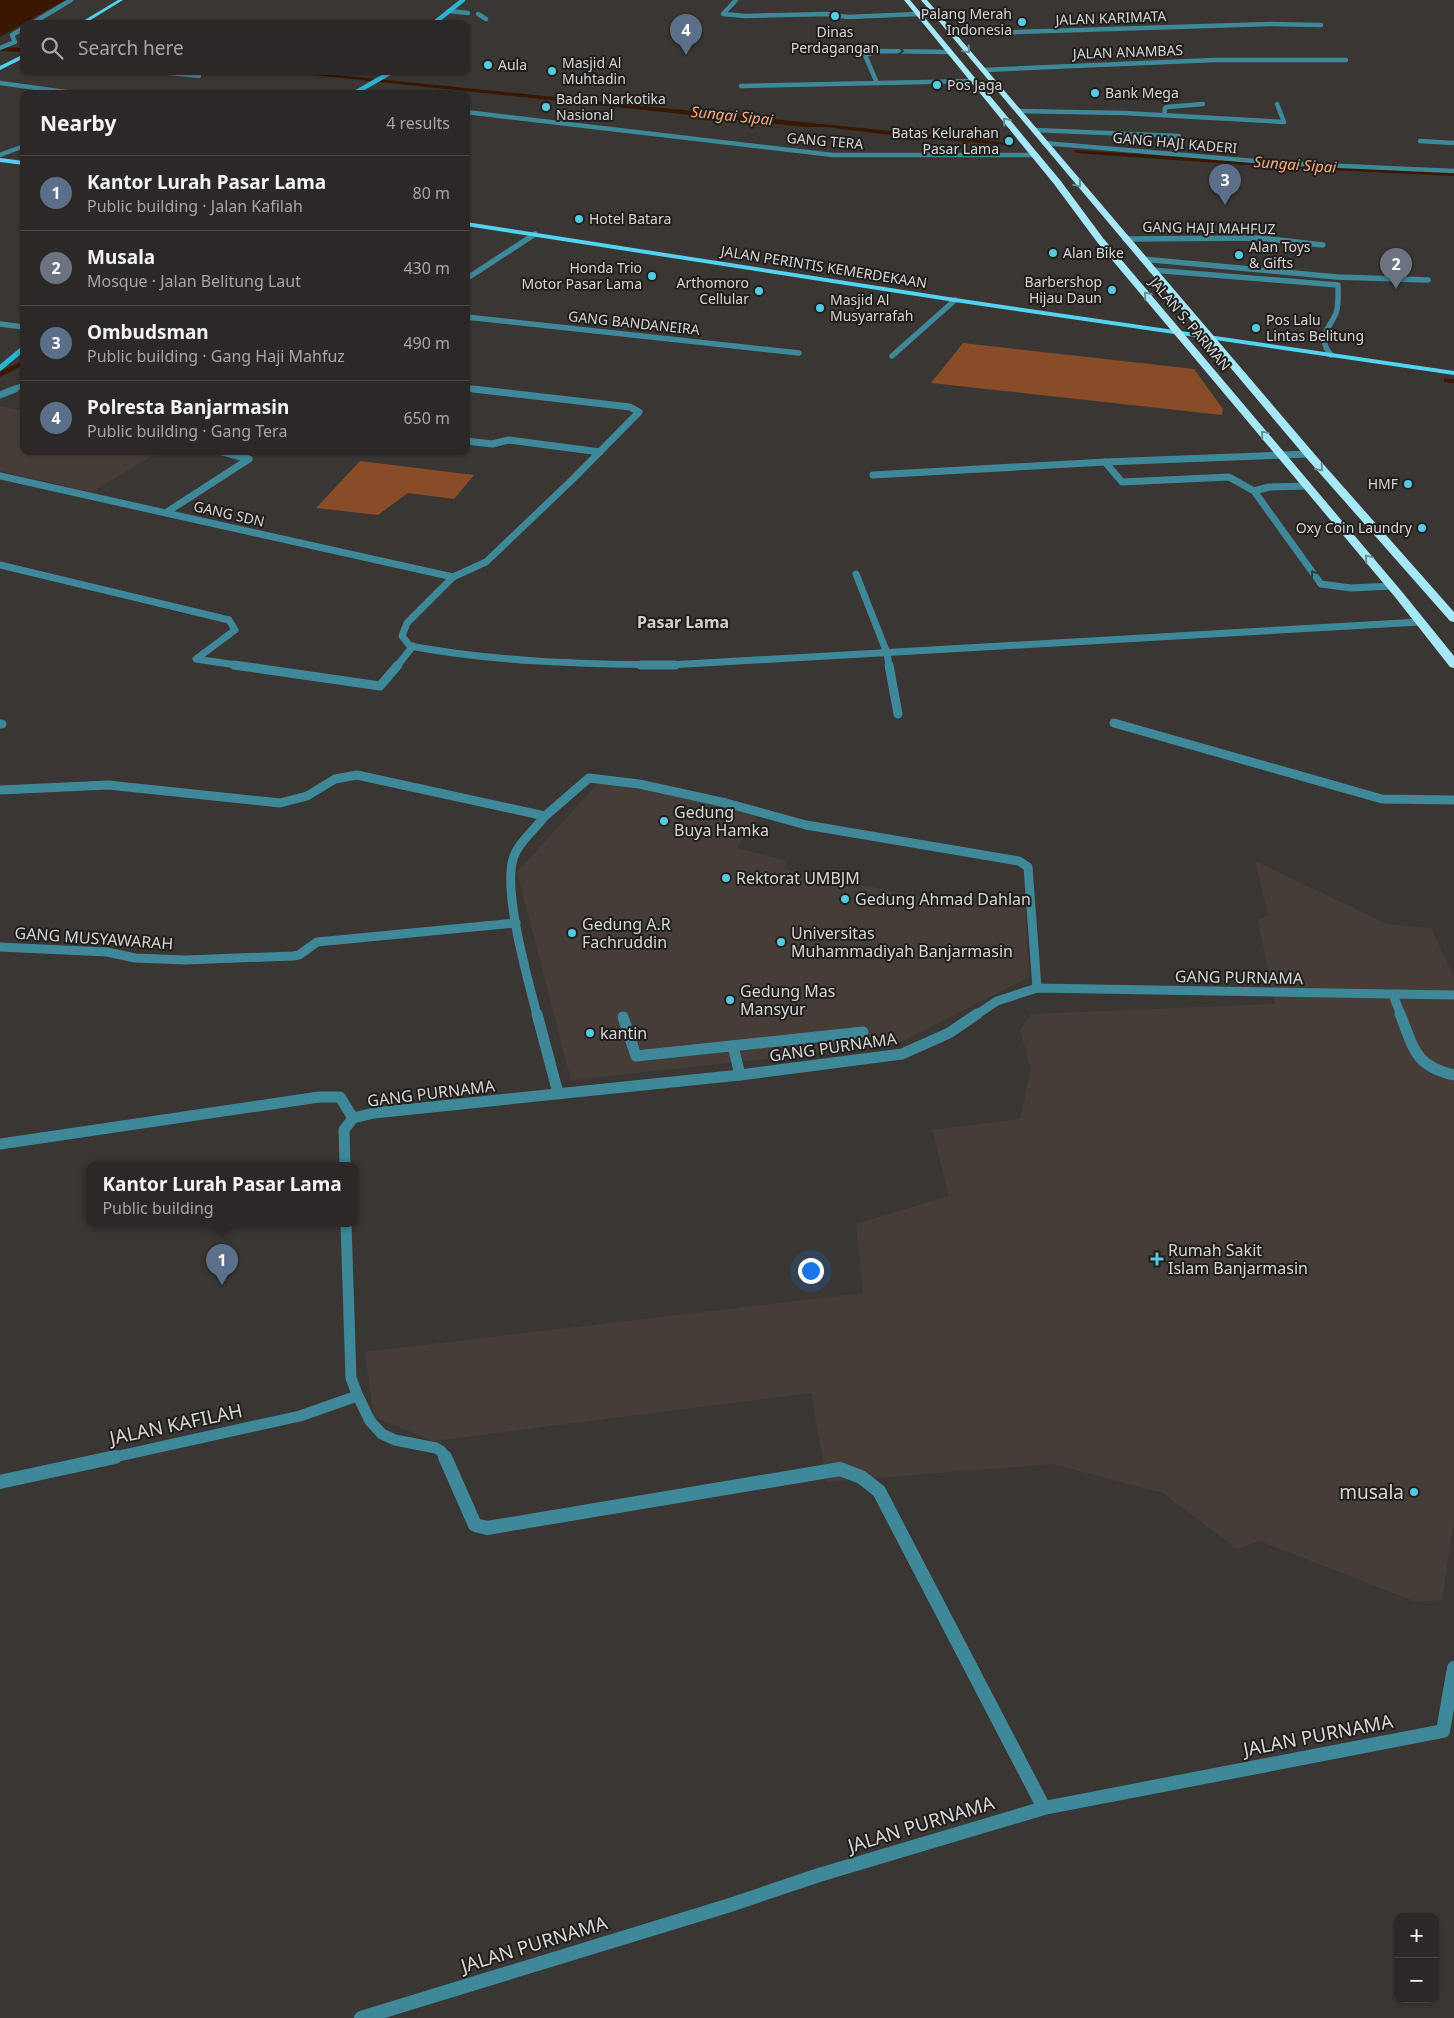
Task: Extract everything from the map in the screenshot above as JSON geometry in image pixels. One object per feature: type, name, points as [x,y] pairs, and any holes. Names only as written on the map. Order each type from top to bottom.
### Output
[{"type":"highway","name":"JALAN S. PARMAN","points":[[907,0],[1040,161],[1100,240],[1308,486],[1454,664]]},
{"type":"highway","name":"JALAN S. PARMAN","points":[[924,0],[1308,454],[1429,593],[1453,616]]},
{"type":"highway","points":[[973,80],[992,79]]},
{"type":"highway","points":[[1040,161],[1059,161]]},
{"type":"highway","points":[[1395,591],[1429,593]]},
{"type":"main road","points":[[87,20],[121,0]]},
{"type":"main road","points":[[437,20],[464,0]]},
{"type":"main road","points":[[0,68],[20,58]]},
{"type":"main road","points":[[360,90],[387,75]]},
{"type":"main road","points":[[0,160],[20,162]]},
{"type":"main road","name":"JALAN PERINTIS KEMERDEKAAN","points":[[470,225],[955,300],[1454,373]]},
{"type":"main road","points":[[0,368],[20,351]]},
{"type":"street","points":[[38,20],[71,0]]},
{"type":"street","points":[[736,0],[723,14],[745,16],[827,14],[848,17],[918,14]]},
{"type":"street","points":[[449,10],[468,13]]},
{"type":"street","points":[[478,14],[486,19]]},
{"type":"street","name":"JALAN KARIMATA","points":[[953,34],[1270,24],[1321,25]]},
{"type":"street","points":[[0,48],[15,42],[12,35],[20,30]]},
{"type":"street","points":[[819,48],[950,52]]},
{"type":"street","points":[[877,83],[865,55],[878,51]]},
{"type":"street","name":"JALAN ANAMBAS","points":[[984,70],[1272,59],[1346,60]]},
{"type":"street","points":[[190,75],[199,76]]},
{"type":"street","points":[[741,86],[973,80]]},
{"type":"street","points":[[0,83],[51,90]]},
{"type":"street","points":[[1164,115],[1165,108],[1167,107],[1203,104]]},
{"type":"street","points":[[1018,111],[1164,115],[1284,122],[1277,104]]},
{"type":"street","name":"GANG TERA","points":[[470,112],[833,155],[1034,155]]},
{"type":"street","points":[[1034,130],[1179,136]]},
{"type":"street","points":[[1420,141],[1454,143]]},
{"type":"street","name":"GANG HAJI KADERI","points":[[1044,143],[1277,163],[1454,172]]},
{"type":"street","points":[[0,155],[20,148]]},
{"type":"street","points":[[470,276],[535,234]]},
{"type":"street","name":"GANG HAJI MAHFUZ","points":[[1125,239],[1260,238],[1323,245]]},
{"type":"street","points":[[1142,259],[1337,277],[1428,280]]},
{"type":"street","points":[[1151,270],[1338,285],[1338,307],[1322,341],[1323,348],[1331,355]]},
{"type":"street","points":[[892,356],[955,300]]},
{"type":"street","name":"GANG BANDANEIRA","points":[[470,317],[799,354]]},
{"type":"street","points":[[0,324],[20,326]]},
{"type":"street","points":[[0,395],[20,387]]},
{"type":"street","points":[[470,388],[638,409],[639,412],[486,562],[452,577],[407,623],[402,636],[413,646],[430,650],[520,660],[594,664],[669,665],[1420,622]]},
{"type":"street","points":[[470,441],[492,444],[509,440],[600,452]]},
{"type":"street","points":[[873,475],[1105,462],[1308,454]]},
{"type":"street","points":[[167,512],[249,459],[234,455]]},
{"type":"street","points":[[1105,462],[1122,482],[1229,477],[1254,491],[1321,584],[1395,591]]},
{"type":"street","name":"GANG SDN","points":[[0,476],[452,577]]},
{"type":"street","points":[[1254,491],[1269,487],[1308,486]]},
{"type":"street","points":[[0,565],[229,620],[235,630],[196,659],[380,686],[413,646]]},
{"type":"street","points":[[856,574],[887,653],[898,714]]},
{"type":"street","points":[[1114,723],[1382,799],[1454,800]]},
{"type":"street","points":[[0,790],[108,785],[280,803],[307,796],[334,778],[357,775],[544,816]]},
{"type":"street","points":[[558,1094],[516,923],[511,885],[513,860],[544,816],[589,778],[639,784],[726,803],[806,825],[1019,861],[1028,867],[1037,988]]},
{"type":"street","name":"GANG MUSYAWARAH","points":[[0,947],[107,952],[135,958],[185,960],[293,956],[299,955],[317,942],[516,923]]},
{"type":"street","name":"GANG PURNAMA","points":[[353,1118],[374,1113],[740,1075],[902,1054],[949,1033],[997,1001],[1037,988],[1454,995]]},
{"type":"street","points":[[1393,995],[1418,1057],[1441,1072],[1454,1075]]},
{"type":"street","points":[[623,1017],[636,1056],[862,1032]]},
{"type":"street","points":[[733,1046],[740,1075]]},
{"type":"street","points":[[0,1144],[319,1097],[340,1097],[353,1118],[344,1130],[345,1162]]},
{"type":"street","points":[[346,1227],[350,1378],[357,1396],[373,1426],[387,1438],[432,1447],[441,1451],[449,1464],[475,1525],[488,1528],[840,1469],[861,1477],[879,1491],[1044,1808]]},
{"type":"street","name":"JALAN KAFILAH","points":[[0,1482],[300,1416],[357,1396]]},
{"type":"street","name":"JALAN PURNAMA","points":[[361,2018],[727,1906],[819,1875],[1044,1808],[1443,1731],[1454,1668]]},
{"type":"shaded area","points":[[0,0],[65,0],[30,20],[20,20],[20,26],[0,37]]},
{"type":"shaded area","points":[[963,343],[1194,369],[1223,409],[1222,415],[931,383]]},
{"type":"shaded area","points":[[0,406],[20,410],[20,455],[153,455],[92,492],[0,471]]},
{"type":"shaded area","points":[[360,461],[474,475],[454,499],[408,493],[378,515],[316,508]]},
{"type":"shaded area","name":"Universitas Muhammadiyah Banjarmasin","points":[[600,781],[758,814],[737,848],[787,861],[783,869],[951,903],[1025,907],[1029,977],[895,1045],[571,1080],[517,872]]},
{"type":"shaded area","name":"Rumah Sakit Islam Banjarmasin","points":[[1255,861],[1387,924],[1431,928],[1454,977],[1454,1520],[1442,1600],[1416,1602],[1260,1541],[1237,1549],[1163,1493],[1053,1464],[827,1482],[811,1393],[434,1441],[374,1417],[365,1352],[863,1293],[856,1224],[949,1196],[932,1130],[1020,1119],[1031,1069],[1020,1030],[1031,1014],[1275,1004],[1258,920],[1268,915]]},
{"type":"waterway","name":"Sungai Sipai","points":[[0,49],[20,50]]},
{"type":"waterway","name":"Sungai Sipai","points":[[318,75],[464,90]]},
{"type":"waterway","name":"Sungai Sipai","points":[[470,91],[805,125],[826,125],[908,135],[1007,143]]},
{"type":"waterway","name":"Sungai Sipai","points":[[1076,151],[1290,166],[1454,174]]},
{"type":"waterway","points":[[0,375],[20,364]]},
{"type":"waterway","points":[[1447,380],[1454,381]]},
{"type":"place","name":"Dinas Perdagangan","points":[[835,16]]},
{"type":"place","name":"Palang Merah Indonesia","points":[[1022,22]]},
{"type":"place","name":"Polresta Banjarmasin","points":[[686,55]]},
{"type":"place","name":"Aula","points":[[488,65]]},
{"type":"place","name":"Masjid Al Muhtadin","points":[[552,71]]},
{"type":"place","name":"Pos Jaga","points":[[937,85]]},
{"type":"place","name":"Bank Mega","points":[[1095,93]]},
{"type":"place","name":"Badan Narkotika Nasional","points":[[546,107]]},
{"type":"place","name":"Batas Kelurahan Pasar Lama","points":[[1009,141]]},
{"type":"place","name":"Ombudsman","points":[[1225,205]]},
{"type":"place","name":"Hotel Batara","points":[[579,219]]},
{"type":"place","name":"Alan Bike","points":[[1053,253]]},
{"type":"place","name":"Alan Toys & Gifts","points":[[1239,255]]},
{"type":"place","name":"Honda Trio Motor Pasar Lama","points":[[652,276]]},
{"type":"place","name":"Musala","points":[[1396,289]]},
{"type":"place","name":"Barbershop Hijau Daun","points":[[1112,290]]},
{"type":"place","name":"Arthomoro Cellular","points":[[759,291]]},
{"type":"place","name":"Masjid Al Musyarrafah","points":[[820,308]]},
{"type":"place","name":"Pos Lalu Lintas Belitung","points":[[1256,328]]},
{"type":"place","name":"HMF","points":[[1408,484]]},
{"type":"place","name":"Oxy Coin Laundry","points":[[1422,528]]},
{"type":"place","name":"Gedung Buya Hamka","points":[[664,821]]},
{"type":"place","name":"Rektorat UMBJM","points":[[726,878]]},
{"type":"place","name":"Gedung Ahmad Dahlan","points":[[845,899]]},
{"type":"place","name":"Gedung A.R Fachruddin","points":[[572,933]]},
{"type":"place","name":"Universitas Muhammadiyah Banjarmasin","points":[[781,942]]},
{"type":"place","name":"Gedung Mas Mansyur","points":[[730,1000]]},
{"type":"place","name":"kantin","points":[[590,1033]]},
{"type":"place","name":"Rumah Sakit Islam Banjarmasin","points":[[1157,1259]]},
{"type":"place","name":"Kantor Lurah Pasar Lama","points":[[222,1285]]},
{"type":"place","name":"musala","points":[[1414,1492]]},
{"type":"district","name":"Pasar Lama","points":[[683,622]]}]
